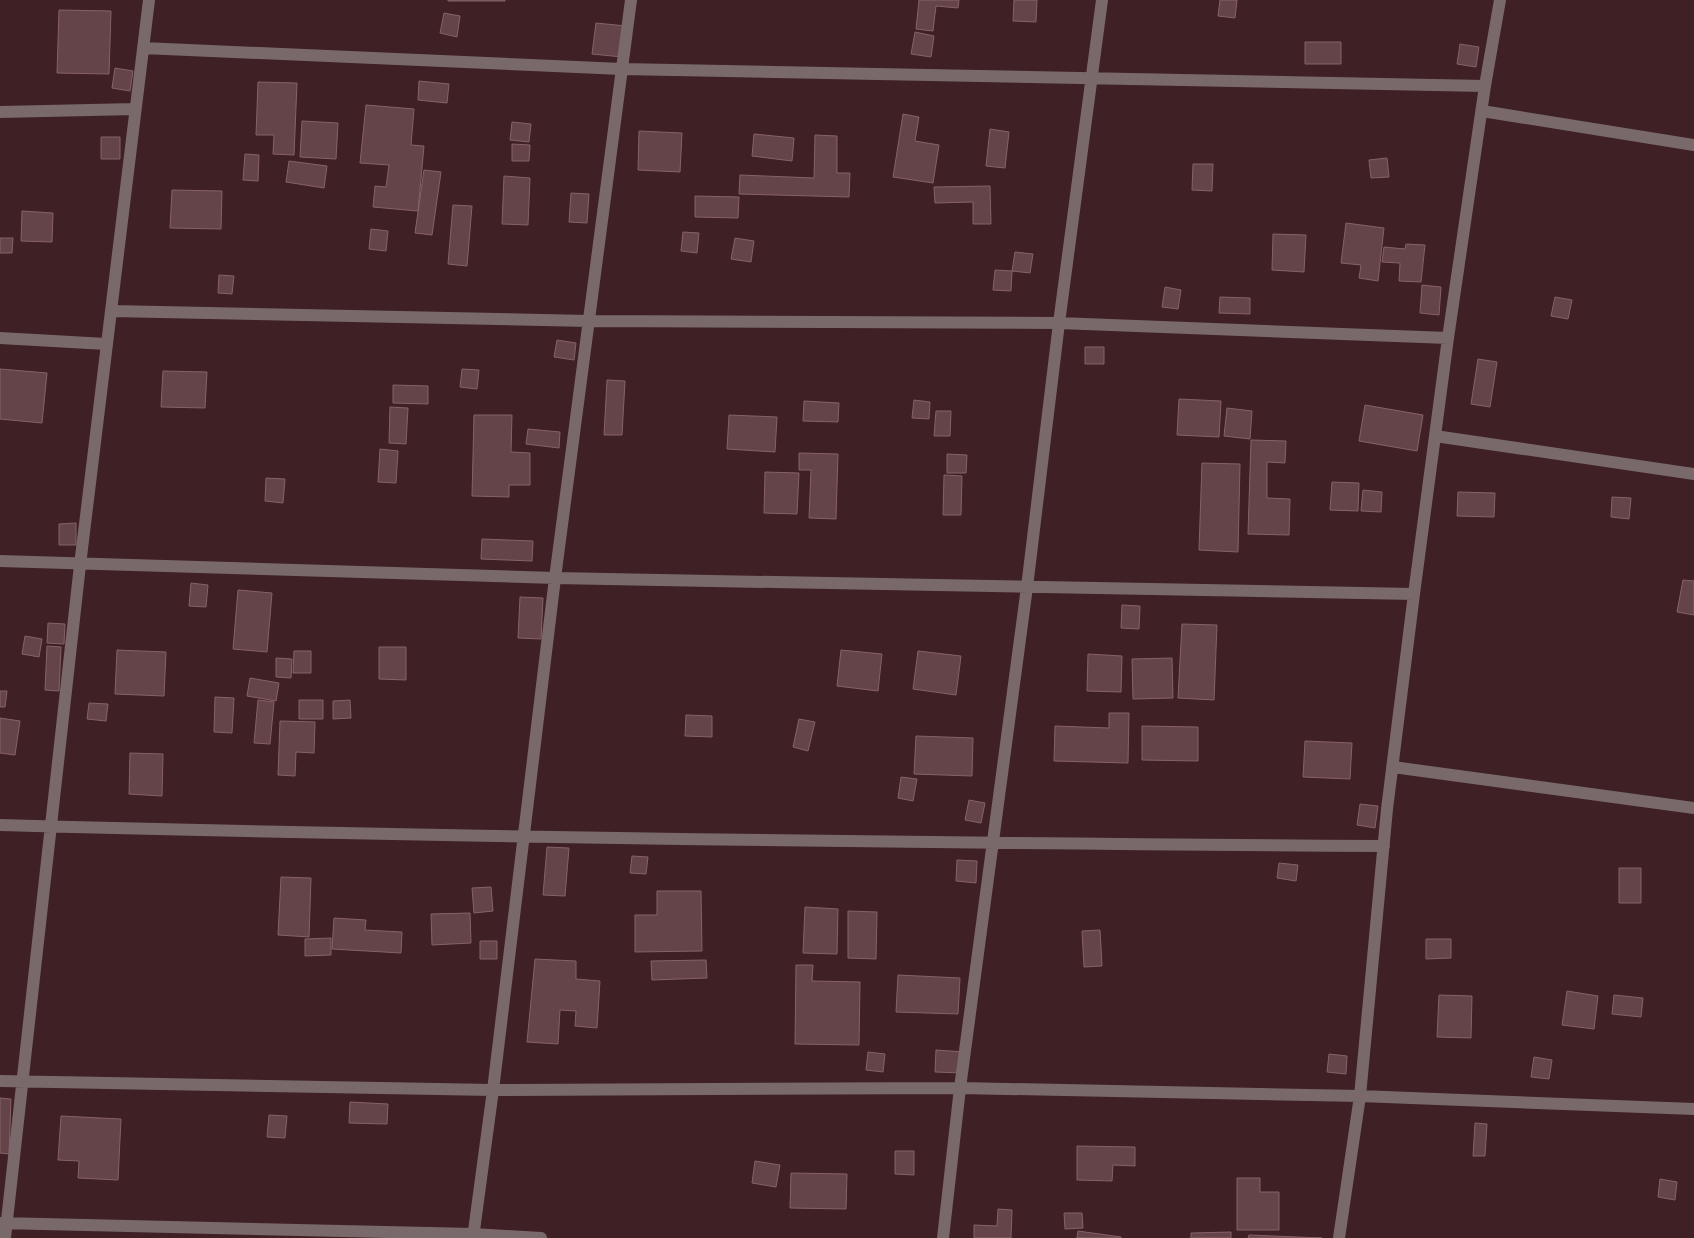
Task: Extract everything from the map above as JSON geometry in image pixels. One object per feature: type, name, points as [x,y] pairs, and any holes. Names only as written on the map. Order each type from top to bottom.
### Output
[{"type":"street","points":[[5,1238],[3,1223],[23,1082],[80,565],[149,0]]},
{"type":"street","points":[[473,1236],[493,1090],[555,578],[631,0]]},
{"type":"street","points":[[943,1238],[991,843],[1027,587],[1059,323],[1102,0]]},
{"type":"street","points":[[1339,1238],[1360,1096],[1384,846],[1414,594],[1448,338],[1485,86],[1500,0]]},
{"type":"street","points":[[143,48],[622,69],[1485,86]]},
{"type":"street","points":[[0,112],[135,109]]},
{"type":"street","points":[[1482,111],[1694,145]]},
{"type":"street","points":[[112,311],[589,321],[1059,323],[1448,338]]},
{"type":"street","points":[[0,338],[106,344]]},
{"type":"street","points":[[1435,436],[1694,474]]},
{"type":"street","points":[[0,561],[80,565],[555,578],[1414,594]]},
{"type":"street","points":[[1393,767],[1694,808]]},
{"type":"street","points":[[0,825],[523,836],[991,843],[1384,846]]},
{"type":"street","points":[[0,1081],[493,1090],[960,1088],[1360,1096],[1694,1109]]},
{"type":"street","points":[[3,1223],[541,1238]]},
{"type":"building","points":[[505,0],[505,1],[448,1]]},
{"type":"building","points":[[919,0],[959,0],[958,8],[936,6],[933,31],[916,29]]},
{"type":"building","points":[[1014,0],[1037,0],[1036,22],[1013,21]]},
{"type":"building","points":[[1220,0],[1237,0],[1235,18],[1218,16]]},
{"type":"building","points":[[59,10],[111,11],[109,74],[57,73]]},
{"type":"building","points":[[444,13],[460,16],[457,37],[440,33]]},
{"type":"building","points":[[596,23],[626,26],[622,57],[592,54]]},
{"type":"building","points":[[915,32],[934,36],[931,57],[911,54]]},
{"type":"building","points":[[1305,42],[1341,42],[1341,64],[1305,64]]},
{"type":"building","points":[[1460,44],[1479,47],[1476,67],[1457,64]]},
{"type":"building","points":[[115,68],[133,71],[130,91],[112,88]]},
{"type":"building","points":[[419,81],[449,84],[447,103],[418,100]]},
{"type":"building","points":[[258,82],[297,83],[294,155],[273,154],[274,135],[256,135]]},
{"type":"building","points":[[366,105],[414,109],[411,145],[424,146],[418,211],[373,207],[375,186],[386,187],[389,165],[360,163]]},
{"type":"building","points":[[903,114],[919,117],[915,141],[939,145],[933,183],[893,177]]},
{"type":"building","points":[[302,121],[338,123],[336,159],[300,157]]},
{"type":"building","points":[[512,122],[531,124],[529,142],[510,140]]},
{"type":"building","points":[[990,129],[1009,132],[1005,168],[986,166]]},
{"type":"building","points":[[639,131],[682,133],[680,172],[638,170]]},
{"type":"building","points":[[754,134],[794,138],[792,161],[752,156]]},
{"type":"building","points":[[815,135],[837,136],[837,173],[850,173],[849,197],[739,194],[740,175],[814,178]]},
{"type":"building","points":[[101,137],[120,137],[120,159],[101,159]]},
{"type":"building","points":[[512,144],[530,145],[529,161],[512,161]]},
{"type":"building","points":[[245,154],[259,155],[258,181],[243,180]]},
{"type":"building","points":[[1387,158],[1389,177],[1371,178],[1369,160]]},
{"type":"building","points":[[289,161],[327,166],[324,188],[286,182]]},
{"type":"building","points":[[1193,164],[1213,164],[1212,191],[1192,190]]},
{"type":"building","points":[[424,170],[441,172],[432,235],[415,233]]},
{"type":"building","points":[[504,176],[530,178],[528,225],[502,224]]},
{"type":"building","points":[[990,186],[991,224],[973,224],[973,202],[935,203],[934,187]]},
{"type":"building","points":[[172,190],[222,191],[221,229],[170,228]]},
{"type":"building","points":[[571,193],[589,194],[587,223],[569,222]]},
{"type":"building","points":[[695,196],[739,197],[738,218],[695,217]]},
{"type":"building","points":[[453,205],[472,206],[467,266],[448,264]]},
{"type":"building","points":[[22,211],[53,213],[52,242],[21,241]]},
{"type":"building","points":[[1346,223],[1384,228],[1378,281],[1359,278],[1361,265],[1341,263]]},
{"type":"building","points":[[371,229],[388,231],[386,251],[369,249]]},
{"type":"building","points":[[683,232],[699,233],[697,253],[681,251]]},
{"type":"building","points":[[1273,234],[1306,235],[1304,272],[1272,270]]},
{"type":"building","points":[[0,238],[13,238],[12,253],[0,253]]},
{"type":"building","points":[[735,238],[754,241],[751,262],[731,259]]},
{"type":"building","points":[[1406,244],[1425,245],[1421,282],[1399,281],[1400,263],[1382,262],[1384,247],[1405,249]]},
{"type":"building","points":[[1015,252],[1033,254],[1030,273],[1012,271]]},
{"type":"building","points":[[995,270],[1012,271],[1011,291],[993,290]]},
{"type":"building","points":[[219,275],[234,276],[232,294],[218,293]]},
{"type":"building","points":[[1422,285],[1441,287],[1439,315],[1420,313]]},
{"type":"building","points":[[1165,287],[1181,290],[1178,309],[1162,307]]},
{"type":"building","points":[[1220,297],[1250,298],[1250,314],[1219,313]]},
{"type":"building","points":[[1555,297],[1572,300],[1568,319],[1551,316]]},
{"type":"building","points":[[557,340],[576,343],[574,360],[554,357]]},
{"type":"building","points":[[1085,347],[1104,347],[1104,364],[1085,364]]},
{"type":"building","points":[[1478,359],[1497,362],[1490,407],[1471,404]]},
{"type":"building","points":[[0,369],[47,373],[42,423],[0,419]]},
{"type":"building","points":[[462,369],[479,370],[477,389],[460,387]]},
{"type":"building","points":[[163,371],[207,372],[205,408],[161,407]]},
{"type":"building","points":[[607,380],[625,381],[622,435],[604,435]]},
{"type":"building","points":[[393,385],[428,386],[428,404],[393,403]]},
{"type":"building","points":[[1179,399],[1221,401],[1219,437],[1177,435]]},
{"type":"building","points":[[914,400],[930,402],[929,419],[912,418]]},
{"type":"building","points":[[804,401],[839,403],[838,422],[803,421]]},
{"type":"building","points":[[1365,405],[1423,415],[1417,451],[1359,441]]},
{"type":"building","points":[[390,407],[408,408],[406,444],[389,443]]},
{"type":"building","points":[[1227,408],[1252,411],[1250,439],[1224,436]]},
{"type":"building","points":[[936,411],[951,411],[950,436],[934,436]]},
{"type":"building","points":[[474,415],[512,415],[511,452],[530,453],[530,485],[509,485],[509,497],[472,496]]},
{"type":"building","points":[[729,415],[777,417],[775,452],[727,449]]},
{"type":"building","points":[[528,429],[560,432],[559,448],[526,444]]},
{"type":"building","points":[[1251,440],[1286,441],[1285,463],[1267,462],[1267,498],[1290,499],[1289,535],[1248,534]]},
{"type":"building","points":[[380,449],[398,451],[396,483],[378,482]]},
{"type":"building","points":[[799,453],[838,454],[836,519],[809,518],[811,470],[799,470]]},
{"type":"building","points":[[947,454],[967,455],[966,473],[947,473]]},
{"type":"building","points":[[1202,463],[1240,464],[1238,552],[1199,550]]},
{"type":"building","points":[[765,472],[799,473],[797,514],[764,513]]},
{"type":"building","points":[[944,475],[962,476],[961,515],[943,515]]},
{"type":"building","points":[[266,478],[285,479],[283,503],[265,501]]},
{"type":"building","points":[[1332,482],[1359,483],[1358,511],[1330,510]]},
{"type":"building","points":[[1363,490],[1382,492],[1381,512],[1361,511]]},
{"type":"building","points":[[1458,492],[1495,493],[1494,517],[1457,516]]},
{"type":"building","points":[[1612,497],[1631,498],[1629,519],[1611,517]]},
{"type":"building","points":[[76,523],[76,545],[59,545],[59,524]]},
{"type":"building","points":[[482,539],[533,541],[532,561],[481,559]]},
{"type":"building","points":[[1683,580],[1694,581],[1694,615],[1677,612]]},
{"type":"building","points":[[191,583],[208,585],[206,607],[189,606]]},
{"type":"building","points":[[238,590],[272,593],[267,652],[233,649]]},
{"type":"building","points":[[520,597],[543,598],[541,639],[518,638]]},
{"type":"building","points":[[1122,605],[1140,606],[1139,629],[1121,628]]},
{"type":"building","points":[[48,623],[65,624],[64,644],[47,643]]},
{"type":"building","points":[[1182,624],[1217,625],[1214,700],[1178,698]]},
{"type":"building","points":[[25,636],[42,639],[39,657],[22,654]]},
{"type":"building","points":[[47,646],[61,647],[59,691],[45,690]]},
{"type":"building","points":[[379,647],[406,647],[406,680],[379,679]]},
{"type":"building","points":[[117,650],[166,652],[164,696],[115,694]]},
{"type":"building","points":[[841,650],[882,654],[878,691],[837,686]]},
{"type":"building","points":[[294,651],[311,651],[311,673],[293,673]]},
{"type":"building","points":[[918,651],[961,656],[956,695],[913,689]]},
{"type":"building","points":[[1088,654],[1122,656],[1121,692],[1087,691]]},
{"type":"building","points":[[276,658],[292,659],[291,678],[276,677]]},
{"type":"building","points":[[1172,658],[1173,698],[1133,699],[1132,659]]},
{"type":"building","points":[[250,678],[279,683],[276,701],[247,696]]},
{"type":"building","points":[[0,691],[7,691],[5,707],[0,707]]},
{"type":"building","points":[[215,697],[234,698],[232,733],[214,732]]},
{"type":"building","points":[[258,700],[274,702],[270,744],[254,743]]},
{"type":"building","points":[[299,700],[323,700],[323,719],[299,719]]},
{"type":"building","points":[[350,700],[351,718],[333,719],[333,701]]},
{"type":"building","points":[[89,703],[108,704],[106,721],[87,719]]},
{"type":"building","points":[[1109,713],[1129,713],[1128,763],[1054,761],[1055,726],[1109,728]]},
{"type":"building","points":[[686,715],[712,716],[712,737],[685,736]]},
{"type":"building","points":[[0,718],[20,721],[15,755],[0,753]]},
{"type":"building","points":[[799,719],[815,722],[808,751],[793,747]]},
{"type":"building","points":[[280,721],[315,722],[314,753],[296,752],[295,776],[278,775]]},
{"type":"building","points":[[1142,726],[1198,727],[1198,761],[1142,760]]},
{"type":"building","points":[[916,736],[973,738],[972,776],[914,774]]},
{"type":"building","points":[[1305,741],[1352,743],[1350,779],[1303,777]]},
{"type":"building","points":[[130,753],[163,754],[162,796],[129,794]]},
{"type":"building","points":[[901,777],[917,779],[913,801],[898,798]]},
{"type":"building","points":[[969,800],[985,803],[981,823],[965,820]]},
{"type":"building","points":[[1360,804],[1378,806],[1375,828],[1357,825]]},
{"type":"building","points":[[547,847],[569,848],[565,896],[543,895]]},
{"type":"building","points":[[632,856],[648,857],[646,874],[630,873]]},
{"type":"building","points":[[957,860],[977,861],[976,883],[956,881]]},
{"type":"building","points":[[1279,863],[1298,865],[1296,881],[1277,878]]},
{"type":"building","points":[[1619,868],[1641,868],[1641,903],[1619,903]]},
{"type":"building","points":[[281,877],[311,878],[309,937],[278,935]]},
{"type":"building","points":[[491,887],[493,911],[474,913],[472,888]]},
{"type":"building","points":[[657,891],[701,891],[702,951],[635,952],[635,915],[657,915]]},
{"type":"building","points":[[805,907],[838,909],[837,954],[803,953]]},
{"type":"building","points":[[848,911],[877,912],[876,959],[848,958]]},
{"type":"building","points":[[470,913],[471,943],[432,945],[431,914]]},
{"type":"building","points":[[334,918],[366,920],[365,930],[402,932],[401,953],[332,949]]},
{"type":"building","points":[[1100,930],[1102,966],[1084,967],[1082,931]]},
{"type":"building","points":[[331,938],[331,955],[305,956],[305,939]]},
{"type":"building","points":[[1426,939],[1451,939],[1451,958],[1426,959]]},
{"type":"building","points":[[480,941],[497,941],[497,959],[480,959]]},
{"type":"building","points":[[535,959],[576,961],[576,979],[600,981],[597,1028],[575,1026],[576,1011],[560,1010],[558,1044],[527,1042]]},
{"type":"building","points":[[706,960],[707,978],[652,980],[651,961]]},
{"type":"building","points":[[796,965],[813,965],[812,981],[860,982],[859,1045],[795,1044]]},
{"type":"building","points":[[898,975],[960,978],[958,1014],[896,1012]]},
{"type":"building","points":[[1567,991],[1598,996],[1594,1029],[1562,1025]]},
{"type":"building","points":[[1439,995],[1472,996],[1471,1038],[1437,1037]]},
{"type":"building","points":[[1614,995],[1643,998],[1641,1017],[1612,1014]]},
{"type":"building","points":[[936,1050],[965,1052],[963,1073],[935,1072]]},
{"type":"building","points":[[868,1052],[885,1054],[883,1072],[866,1070]]},
{"type":"building","points":[[1329,1054],[1347,1056],[1346,1074],[1327,1072]]},
{"type":"building","points":[[1534,1057],[1552,1060],[1549,1079],[1531,1077]]},
{"type":"building","points":[[0,1098],[11,1099],[9,1154],[0,1153]]},
{"type":"building","points":[[350,1102],[388,1104],[387,1124],[349,1123]]},
{"type":"building","points":[[269,1115],[287,1116],[285,1138],[267,1137]]},
{"type":"building","points":[[61,1116],[121,1119],[118,1180],[78,1178],[79,1161],[58,1160]]},
{"type":"building","points":[[1475,1123],[1487,1124],[1485,1156],[1473,1156]]},
{"type":"building","points":[[1077,1146],[1135,1147],[1135,1166],[1113,1165],[1112,1181],[1077,1180]]},
{"type":"building","points":[[895,1151],[914,1151],[914,1175],[895,1174]]},
{"type":"building","points":[[755,1161],[780,1165],[776,1187],[752,1183]]},
{"type":"building","points":[[791,1173],[847,1174],[846,1209],[790,1208]]},
{"type":"building","points":[[1237,1178],[1260,1178],[1260,1192],[1279,1192],[1279,1230],[1237,1230]]},
{"type":"building","points":[[1660,1179],[1677,1182],[1675,1200],[1658,1197]]},
{"type":"building","points":[[998,1209],[1012,1210],[1011,1238],[974,1238],[974,1225],[997,1226]]},
{"type":"building","points":[[1064,1213],[1082,1213],[1083,1228],[1065,1229]]},
{"type":"building","points":[[1078,1231],[1121,1237],[1121,1238],[1077,1238]]},
{"type":"building","points":[[1231,1232],[1231,1238],[1191,1238],[1191,1233]]},
{"type":"building","points":[[1249,1235],[1322,1238],[1248,1238]]}]
